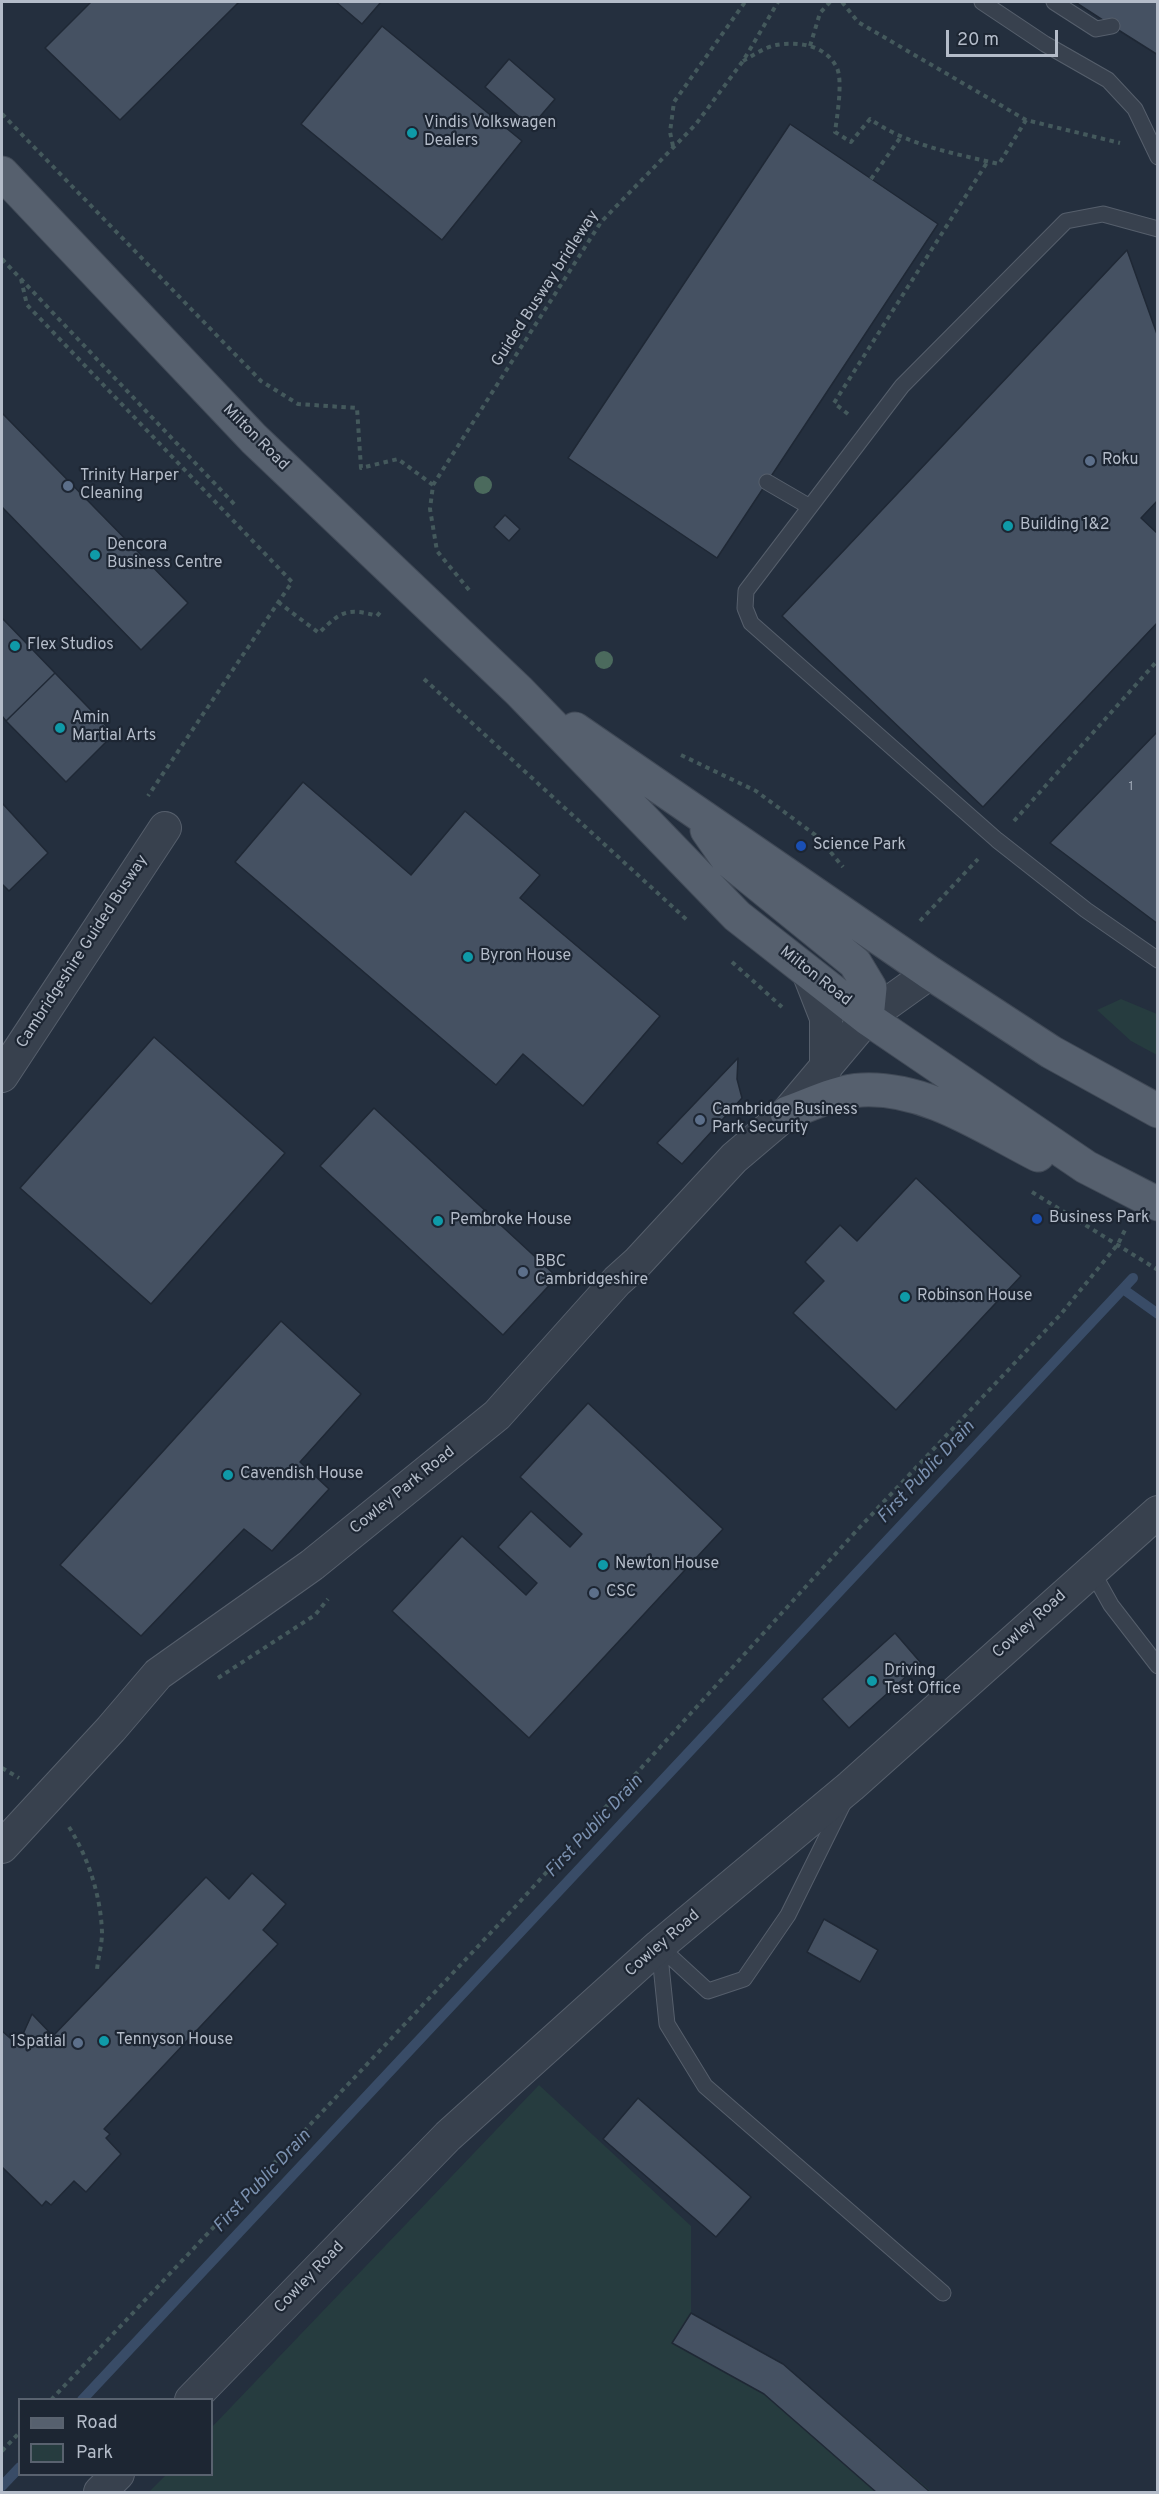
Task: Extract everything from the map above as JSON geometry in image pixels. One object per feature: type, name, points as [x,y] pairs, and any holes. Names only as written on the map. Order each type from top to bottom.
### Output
[{"type":"main road","name":"Milton Road","points":[[2,173],[254,439],[519,691],[737,916],[867,1018],[1086,1167],[1149,1201]]},
{"type":"main road","name":"Milton Road","points":[[519,691],[930,973],[1051,1052],[1158,1111]]},
{"type":"main road","points":[[691,807],[728,860],[855,963],[870,988],[867,1018]]},
{"type":"main road","points":[[786,1113],[861,1089],[909,1093],[932,1101],[1045,1158],[1086,1167]]},
{"type":"street","name":"Cambridgeshire Guided Busway","points":[[2,1076],[165,828]]},
{"type":"street","points":[[808,972],[826,1018],[826,1068]]},
{"type":"street","name":"Cowley Park Road","points":[[2,1847],[158,1674],[312,1565],[497,1414],[617,1281],[637,1263],[734,1158],[786,1113],[867,1018],[930,973]]},
{"type":"street","name":"Cowley Road","points":[[193,2398],[448,2136],[659,1946],[851,1786],[1158,1512]]},
{"type":"street","points":[[100,2493],[117,2476]]},
{"type":"lane","points":[[982,2],[1045,44],[1108,80],[1134,109],[1157,155]]},
{"type":"lane","points":[[1053,2],[1096,29],[1112,26]]},
{"type":"lane","points":[[1158,229],[1103,214],[1066,221],[1030,254],[902,386],[746,591],[745,608],[751,623],[997,840],[1086,910],[1158,960]]},
{"type":"lane","points":[[767,482],[810,507]]},
{"type":"lane","points":[[1092,1571],[1111,1605],[1158,1666]]},
{"type":"lane","points":[[659,1946],[708,1991],[744,1979],[788,1915],[851,1786]]},
{"type":"lane","points":[[659,1946],[667,2024],[705,2086],[943,2293]]},
{"type":"path","points":[[674,147],[670,132],[674,102],[745,2]]},
{"type":"path","name":"Guided Busway bridleway","points":[[433,485],[600,222],[696,124],[742,61],[778,2]]},
{"type":"path","points":[[810,46],[820,14],[830,2]]},
{"type":"path","points":[[842,2],[858,22],[1026,120],[1157,155]]},
{"type":"path","points":[[742,61],[774,45],[802,44],[821,50],[837,68],[839,86],[835,132],[851,142],[870,119],[900,138],[945,152],[999,164],[1026,120]]},
{"type":"path","points":[[2,114],[261,381],[298,404],[357,408],[361,468],[398,459],[433,485],[430,509],[437,551]]},
{"type":"path","points":[[871,179],[900,138]]},
{"type":"path","points":[[870,429],[834,404],[988,161]]},
{"type":"path","points":[[2,259],[236,506]]},
{"type":"path","points":[[21,279],[27,305],[292,582],[278,602],[319,633],[337,615],[360,611],[377,616]]},
{"type":"path","points":[[916,926],[997,840],[1158,660]]},
{"type":"path","points":[[424,680],[689,922]]},
{"type":"path","points":[[724,954],[759,986]]},
{"type":"path","points":[[53,2398],[515,1907],[859,1528],[1061,1314],[1118,1244],[1149,1201]]},
{"type":"path","points":[[210,1684],[315,1615],[330,1598]]},
{"type":"path","points":[[2,1768],[31,1785],[67,1823],[80,1844],[96,1890],[102,1934],[97,1970]]},
{"type":"path","points":[[2,2451],[18,2434]]},
{"type":"green space","points":[[1121,999],[1157,1014],[1157,1055],[1131,1041],[1097,1010]]},
{"type":"green space","points":[[539,2085],[691,2226],[691,2313],[783,2364],[932,2492],[149,2492],[165,2476],[213,2476],[213,2426]]},
{"type":"building","points":[[91,2],[239,2],[120,120],[45,48]]},
{"type":"building","points":[[336,2],[381,2],[362,24]]},
{"type":"building","points":[[1075,2],[1158,2],[1158,55],[1112,26]]},
{"type":"building","name":"Vindis Volkswagen Dealers","points":[[382,26],[522,141],[442,240],[301,124]]},
{"type":"building","points":[[509,59],[555,99],[531,127],[485,87]]},
{"type":"building","points":[[790,124],[938,224],[717,558],[568,458]]},
{"type":"building","name":"Building 1&2","points":[[1127,250],[1158,337],[1158,500],[1141,518],[1158,534],[1158,622],[983,807],[782,616]]},
{"type":"building","name":"Dencora Business Centre","points":[[2,413],[188,603],[141,650],[2,507]]},
{"type":"building","points":[[505,515],[520,529],[509,541],[494,527]]},
{"type":"building","name":"Flex Studios","points":[[2,618],[55,673],[6,721],[2,716]]},
{"type":"building","name":"Amin Martial Arts","points":[[55,673],[114,734],[66,782],[6,721]]},
{"type":"building","points":[[1158,731],[1158,924],[1050,843]]},
{"type":"building","name":"Byron House","points":[[303,782],[411,875],[465,811],[540,875],[520,898],[660,1016],[583,1106],[523,1054],[496,1085],[235,862]]},
{"type":"building","points":[[2,803],[48,853],[9,891],[2,884]]},
{"type":"building","points":[[154,1037],[285,1153],[151,1304],[20,1188]]},
{"type":"building","name":"Cambridge Business Park Security","points":[[738,1058],[737,1079],[742,1098],[682,1164],[657,1143]]},
{"type":"building","name":"Pembroke House","points":[[374,1108],[557,1277],[503,1335],[320,1166]]},
{"type":"building","name":"Robinson House","points":[[916,1178],[1021,1276],[896,1410],[793,1313],[824,1281],[805,1262],[840,1225],[857,1241]]},
{"type":"building","name":"Cavendish House","points":[[281,1321],[361,1394],[300,1462],[329,1489],[272,1551],[244,1529],[141,1636],[60,1565]]},
{"type":"building","name":"Newton House","points":[[588,1403],[723,1529],[529,1738],[392,1611],[462,1536],[526,1595],[537,1583],[498,1547],[531,1511],[570,1547],[582,1534],[520,1477]]},
{"type":"building","name":"Driving Test Office","points":[[895,1633],[921,1663],[849,1728],[822,1699]]},
{"type":"building","name":"Tennyson House","points":[[252,1873],[286,1904],[263,1930],[278,1944],[104,2129],[110,2134],[106,2138],[121,2154],[86,2192],[74,2181],[51,2205],[46,2201],[42,2206],[2,2167],[2,2031],[18,2045],[32,2014],[53,2036],[206,1877],[229,1899]]},
{"type":"building","points":[[824,1919],[878,1950],[860,1982],[807,1952]]},
{"type":"building","points":[[638,2098],[751,2197],[716,2237],[603,2139]]},
{"type":"building","points":[[691,2313],[783,2364],[930,2492],[876,2492],[764,2394],[672,2343]]},
{"type":"waterway","name":"First Public Drain","points":[[84,2398],[1133,1278]]},
{"type":"waterway","points":[[1123,1289],[1158,1314]]},
{"type":"waterway","name":"First Public Drain","points":[[2,2486],[18,2469]]},
{"type":"place","name":"Vindis Volkswagen Dealers","points":[[412,133]]},
{"type":"place","name":"Roku","points":[[1090,461]]},
{"type":"place","name":"Trinity Harper Cleaning","points":[[68,486]]},
{"type":"place","name":"Building 1&2","points":[[1008,526]]},
{"type":"place","name":"Dencora Business Centre","points":[[95,555]]},
{"type":"place","name":"Flex Studios","points":[[15,646]]},
{"type":"place","name":"Amin Martial Arts","points":[[60,728]]},
{"type":"place","name":"Science Park","points":[[801,846]]},
{"type":"place","name":"Byron House","points":[[468,957]]},
{"type":"place","name":"Cambridge Business Park Security","points":[[700,1120]]},
{"type":"place","name":"Business Park","points":[[1037,1219]]},
{"type":"place","name":"Pembroke House","points":[[438,1221]]},
{"type":"place","name":"BBC Cambridgeshire","points":[[523,1272]]},
{"type":"place","name":"Robinson House","points":[[905,1297]]},
{"type":"place","name":"Cavendish House","points":[[228,1475]]},
{"type":"place","name":"Newton House","points":[[603,1565]]},
{"type":"place","name":"CSC","points":[[594,1593]]},
{"type":"place","name":"Driving Test Office","points":[[872,1681]]},
{"type":"place","name":"Tennyson House","points":[[104,2041]]},
{"type":"place","name":"1Spatial","points":[[78,2043]]}]
